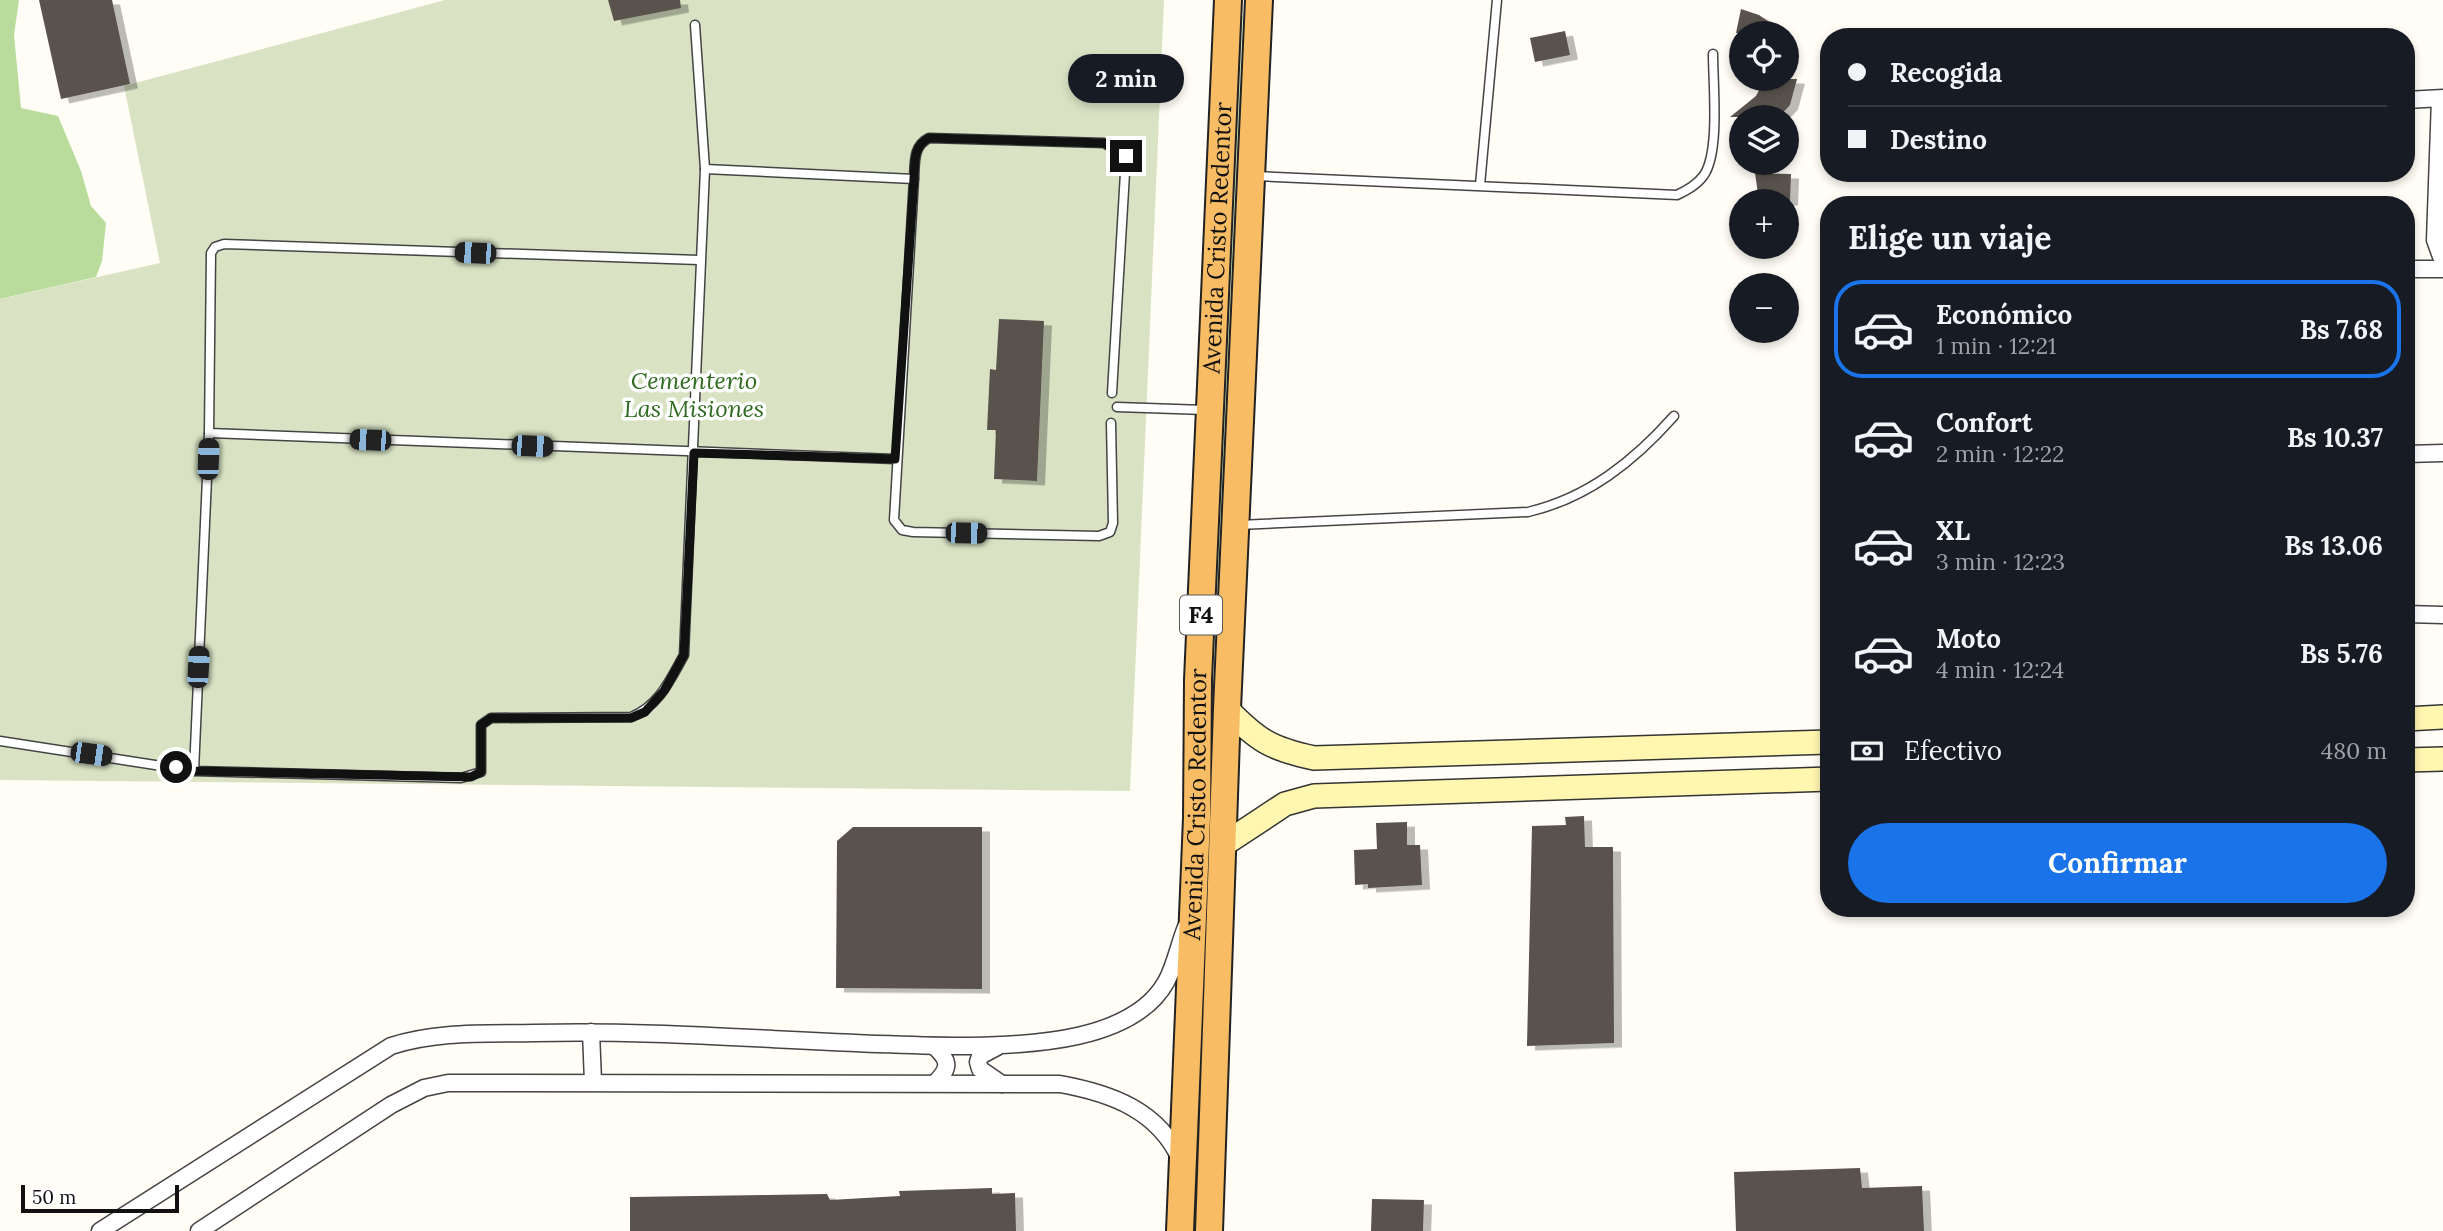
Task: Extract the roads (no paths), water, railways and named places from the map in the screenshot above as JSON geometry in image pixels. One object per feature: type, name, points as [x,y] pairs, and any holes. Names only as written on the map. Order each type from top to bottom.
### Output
[{"type":"highway","name":"Avenida Cristo Redentor","points":[[1180,1231],[1197,818],[1198,680],[1228,0]]},
{"type":"highway","name":"Avenida Cristo Redentor","points":[[1209,1231],[1227,709],[1259,0]]},
{"type":"main road","points":[[1227,709],[1250,733],[1280,751],[1314,758],[1820,742]]},
{"type":"main road","points":[[2415,719],[2443,717]]},
{"type":"main road","points":[[1314,758],[1314,796]]},
{"type":"main road","points":[[2415,760],[2443,759]]},
{"type":"main road","points":[[1223,845],[1285,804],[1314,796],[1820,779]]},
{"type":"street","points":[[2415,100],[2442,98],[2435,240],[2443,262]]},
{"type":"street","points":[[2415,270],[2443,269]]},
{"type":"street","points":[[2415,454],[2443,453]]},
{"type":"street","points":[[2415,614],[2443,615]]},
{"type":"street","points":[[100,1231],[391,1046],[437,1035],[591,1032],[934,1046],[999,1046],[1094,1033],[1126,1021],[1166,982],[1191,915]]},
{"type":"street","points":[[591,1032],[593,1082]]},
{"type":"street","points":[[934,1046],[946,1057],[948,1065],[946,1072],[936,1082]]},
{"type":"street","points":[[999,1046],[980,1056],[978,1062],[980,1069],[1002,1084]]},
{"type":"street","points":[[198,1231],[424,1088],[448,1083],[1060,1084],[1109,1095],[1154,1122],[1177,1152],[1183,1166]]},
{"type":"lane","points":[[1480,185],[1497,0]]},
{"type":"lane","points":[[0,741],[194,771],[471,777],[481,772],[481,725],[491,718],[631,718],[645,712],[664,691],[684,655],[705,169],[702,95],[695,25]]},
{"type":"lane","points":[[1252,176],[1677,195],[1694,186],[1704,175],[1712,157],[1713,54]]},
{"type":"lane","points":[[1111,423],[1113,523],[1110,532],[1099,536],[902,530],[894,520],[895,459],[916,150],[921,142],[929,138],[1104,143],[1126,156],[1112,393]]},
{"type":"lane","points":[[705,169],[914,179]]},
{"type":"lane","points":[[194,771],[209,433],[211,253],[215,247],[224,244],[699,260]]},
{"type":"lane","points":[[1117,407],[1211,410]]},
{"type":"lane","points":[[1236,525],[1528,512],[1554,506],[1606,479],[1645,449],[1674,416]]},
{"type":"lane","points":[[209,433],[895,459]]},
{"type":"park label","name":"Cementerio Las Misiones","points":[[694,395]]}]
